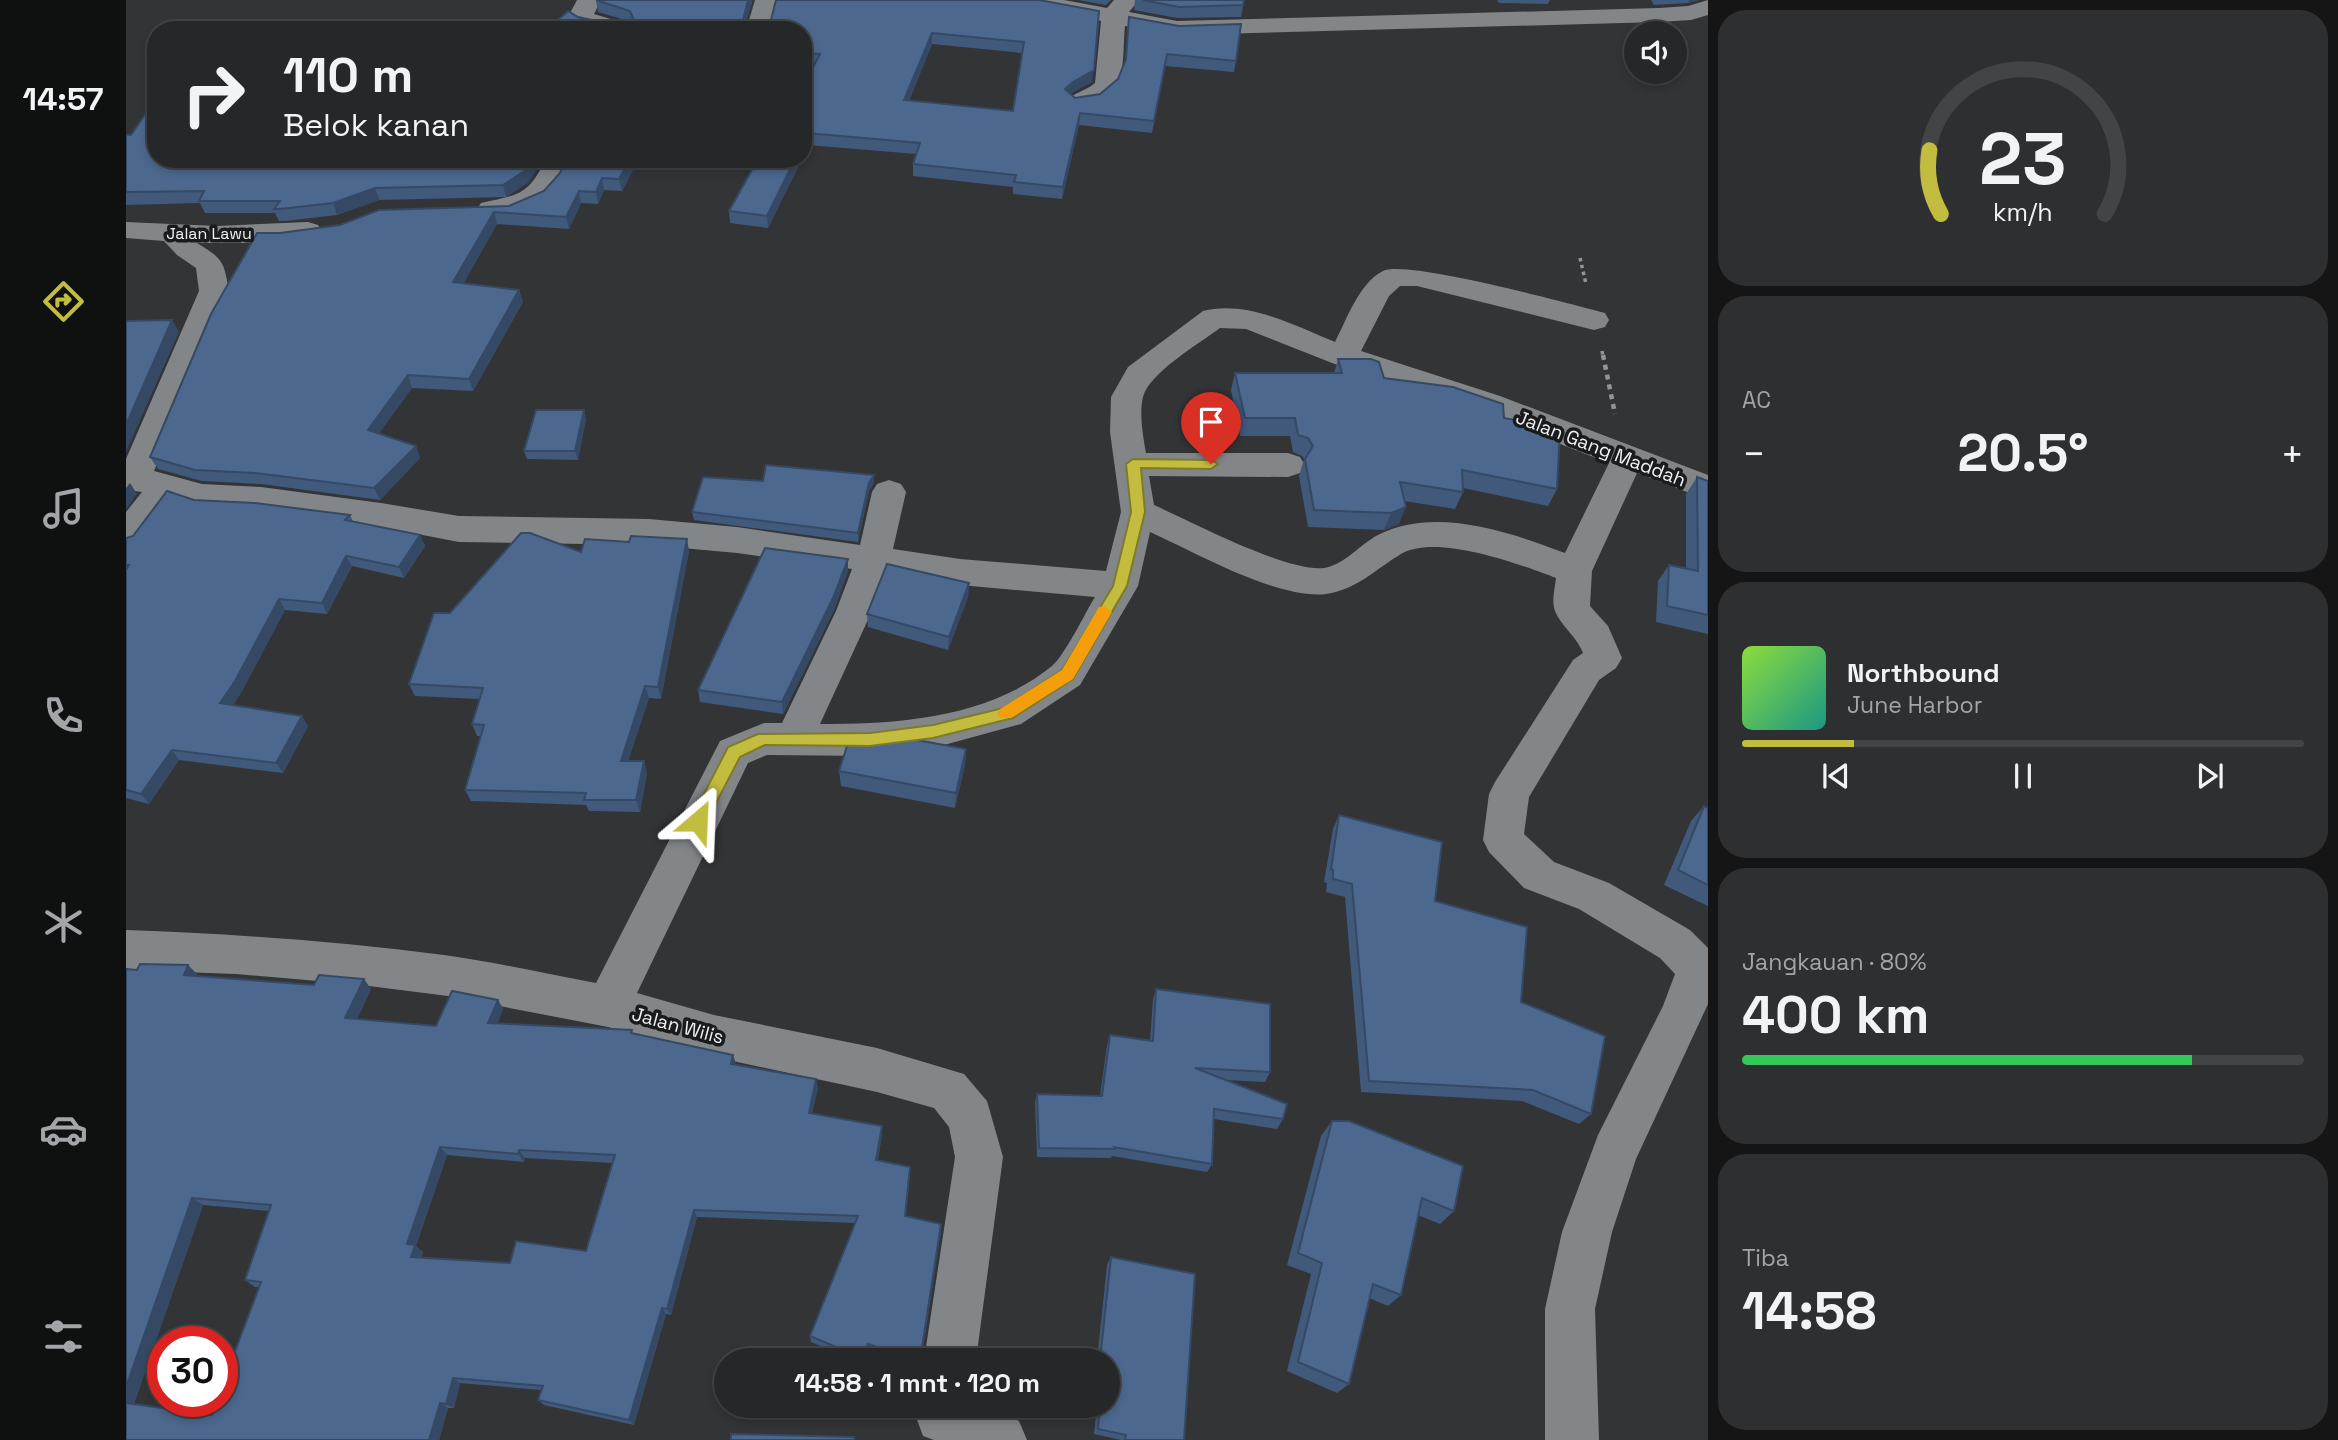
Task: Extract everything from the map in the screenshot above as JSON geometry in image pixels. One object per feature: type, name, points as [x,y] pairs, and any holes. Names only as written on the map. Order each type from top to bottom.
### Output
[{"type":"street","points":[[589,0],[580,17],[593,21]]},
{"type":"street","points":[[761,21],[767,0]]},
{"type":"street","points":[[1025,0],[1121,7],[1177,28],[1646,16],[1691,13],[1708,7]]},
{"type":"street","points":[[1080,101],[1098,94],[1107,85],[1121,7]]},
{"type":"street","points":[[471,211],[511,208],[530,201],[546,187],[556,168]]},
{"type":"street","name":"Jalan Lawu","points":[[126,230],[173,234],[285,233],[332,228]]},
{"type":"street","points":[[141,481],[214,291],[210,264],[187,250],[173,234]]},
{"type":"street","points":[[1343,356],[1377,291],[1393,277],[1417,277],[1594,320]]},
{"type":"street","name":"Jalan Gang Maddah","points":[[608,1006],[734,752],[764,738],[870,740],[933,732],[1007,713],[1067,675],[1120,586],[1138,512],[1133,464],[1126,432],[1127,397],[1139,374],[1214,318],[1250,320],[1343,356],[1489,404],[1708,488]]},
{"type":"street","points":[[1572,1440],[1570,1309],[1587,1232],[1615,1152],[1682,1014],[1704,962],[1594,896],[1539,875],[1503,840],[1509,794],[1587,670],[1603,658],[1595,636],[1572,607],[1574,571],[1627,459]]},
{"type":"street","points":[[1133,464],[1288,465]]},
{"type":"street","points":[[126,536],[154,502],[141,481]]},
{"type":"street","points":[[141,481],[201,496],[261,499],[382,515],[459,529],[649,532],[737,540],[960,572],[1120,586]]},
{"type":"street","points":[[794,739],[854,611],[874,558],[890,492]]},
{"type":"street","points":[[1138,512],[1284,577],[1325,581],[1353,571],[1390,544],[1415,535],[1456,536],[1525,552],[1574,571]]},
{"type":"street","name":"Jalan Wilis","points":[[126,950],[236,954],[353,964],[448,976],[608,1006],[714,1036],[877,1070],[948,1090],[970,1117],[979,1157],[952,1348]]},
{"type":"street","points":[[940,1421],[1000,1440]]},
{"type":"path","points":[[1580,258],[1627,459]]},
{"type":"building","points":[[596,0],[748,0],[743,20],[771,20],[776,0],[1039,0],[1099,11],[1094,70],[1065,89],[1075,98],[1100,94],[1118,79],[1126,59],[1129,17],[1179,26],[1241,24],[1236,61],[1167,54],[1154,121],[1080,113],[1063,187],[1014,182],[1016,175],[913,164],[920,143],[812,133],[812,69],[820,54],[812,54],[812,21],[596,21],[634,20],[630,11]],"holes":[[[932,33],[1024,42],[1013,111],[904,100]]]},
{"type":"building","points":[[1143,0],[1244,0],[1243,5],[1179,7]]},
{"type":"building","points":[[568,11],[578,17],[596,21],[557,21]]},
{"type":"building","points":[[147,112],[147,168],[527,168],[503,185],[375,188],[333,203],[274,209],[280,201],[199,201],[204,191],[126,192],[126,135],[131,135]]},
{"type":"building","points":[[562,168],[625,168],[619,179],[602,178],[596,192],[579,191],[566,217],[494,212],[453,282],[519,290],[469,379],[408,375],[368,430],[416,446],[374,488],[255,473],[195,470],[150,457],[211,314],[257,233],[280,233],[340,225],[379,210],[509,206],[544,191]]},
{"type":"building","points":[[753,168],[791,168],[767,216],[729,211]]},
{"type":"building","points":[[172,320],[126,425],[126,321]]},
{"type":"building","points":[[1338,359],[1371,359],[1379,362],[1384,378],[1453,387],[1503,404],[1504,418],[1560,429],[1557,489],[1462,470],[1463,492],[1400,482],[1406,507],[1391,513],[1314,510],[1305,459],[1313,446],[1308,438],[1298,435],[1295,418],[1245,418],[1235,373],[1342,373]]},
{"type":"building","points":[[536,410],[584,410],[575,451],[524,451]]},
{"type":"building","points":[[766,465],[874,475],[869,483],[858,533],[692,512],[703,477],[763,481]]},
{"type":"building","points":[[1697,477],[1708,481],[1708,615],[1667,606],[1669,565],[1698,571]]},
{"type":"building","points":[[167,491],[194,500],[255,503],[350,515],[345,520],[420,535],[399,567],[346,556],[322,603],[279,599],[235,681],[220,703],[302,716],[276,763],[172,750],[141,794],[126,790],[126,570],[129,565],[126,565],[126,538],[133,536]]},
{"type":"building","points":[[521,533],[530,533],[581,552],[585,539],[629,542],[631,536],[687,539],[658,687],[645,686],[621,761],[644,761],[636,800],[584,800],[586,793],[465,790],[484,725],[472,724],[483,688],[409,684],[434,613],[450,613]]},
{"type":"building","points":[[765,548],[848,559],[833,598],[782,702],[698,690]]},
{"type":"building","points":[[887,564],[969,583],[949,637],[867,614]]},
{"type":"building","points":[[906,738],[966,749],[956,793],[839,771],[848,743]]},
{"type":"building","points":[[1704,806],[1708,808],[1708,885],[1678,870]]},
{"type":"building","points":[[1339,815],[1442,842],[1435,901],[1527,927],[1521,1002],[1605,1036],[1591,1114],[1533,1090],[1369,1081],[1352,884],[1333,879],[1331,869]]},
{"type":"building","points":[[140,964],[188,965],[184,975],[314,985],[319,975],[364,979],[345,1018],[436,1026],[452,991],[498,1000],[488,1023],[632,1030],[631,1033],[733,1055],[731,1064],[816,1079],[809,1113],[882,1126],[876,1160],[910,1167],[905,1216],[941,1224],[922,1348],[880,1348],[868,1344],[866,1348],[838,1348],[810,1336],[858,1216],[694,1210],[667,1309],[662,1308],[629,1420],[538,1400],[543,1386],[453,1378],[446,1404],[440,1403],[429,1440],[126,1440],[126,1403],[147,1406],[147,1417],[238,1417],[238,1343],[261,1282],[245,1280],[271,1205],[192,1198],[126,1387],[126,969],[137,970]],"holes":[[[440,1147],[518,1154],[519,1150],[615,1155],[586,1251],[516,1241],[510,1263],[411,1257],[415,1245],[407,1244]]]},
{"type":"building","points":[[1156,989],[1270,1004],[1270,1072],[1195,1068],[1287,1104],[1283,1119],[1214,1109],[1212,1164],[1114,1147],[1115,1149],[1039,1148],[1037,1094],[1102,1096],[1110,1035],[1153,1041]]},
{"type":"building","points":[[1332,1121],[1349,1121],[1463,1166],[1454,1211],[1422,1198],[1401,1295],[1373,1284],[1349,1384],[1298,1362],[1322,1263],[1298,1253]]},
{"type":"building","points":[[1111,1257],[1195,1274],[1184,1440],[1125,1440],[1126,1435],[1098,1429],[1099,1418],[1120,1418],[1120,1348],[1101,1348]]},
{"type":"building","points":[[731,1434],[854,1437],[854,1440],[731,1440]]},
{"type":"slow traffic","points":[[1005,714],[1067,675],[1105,612]]},
{"type":"route","points":[[698,821],[734,752],[764,738],[870,740],[933,732],[1007,713],[1067,675],[1120,586],[1138,512],[1133,464],[1211,464]]}]
